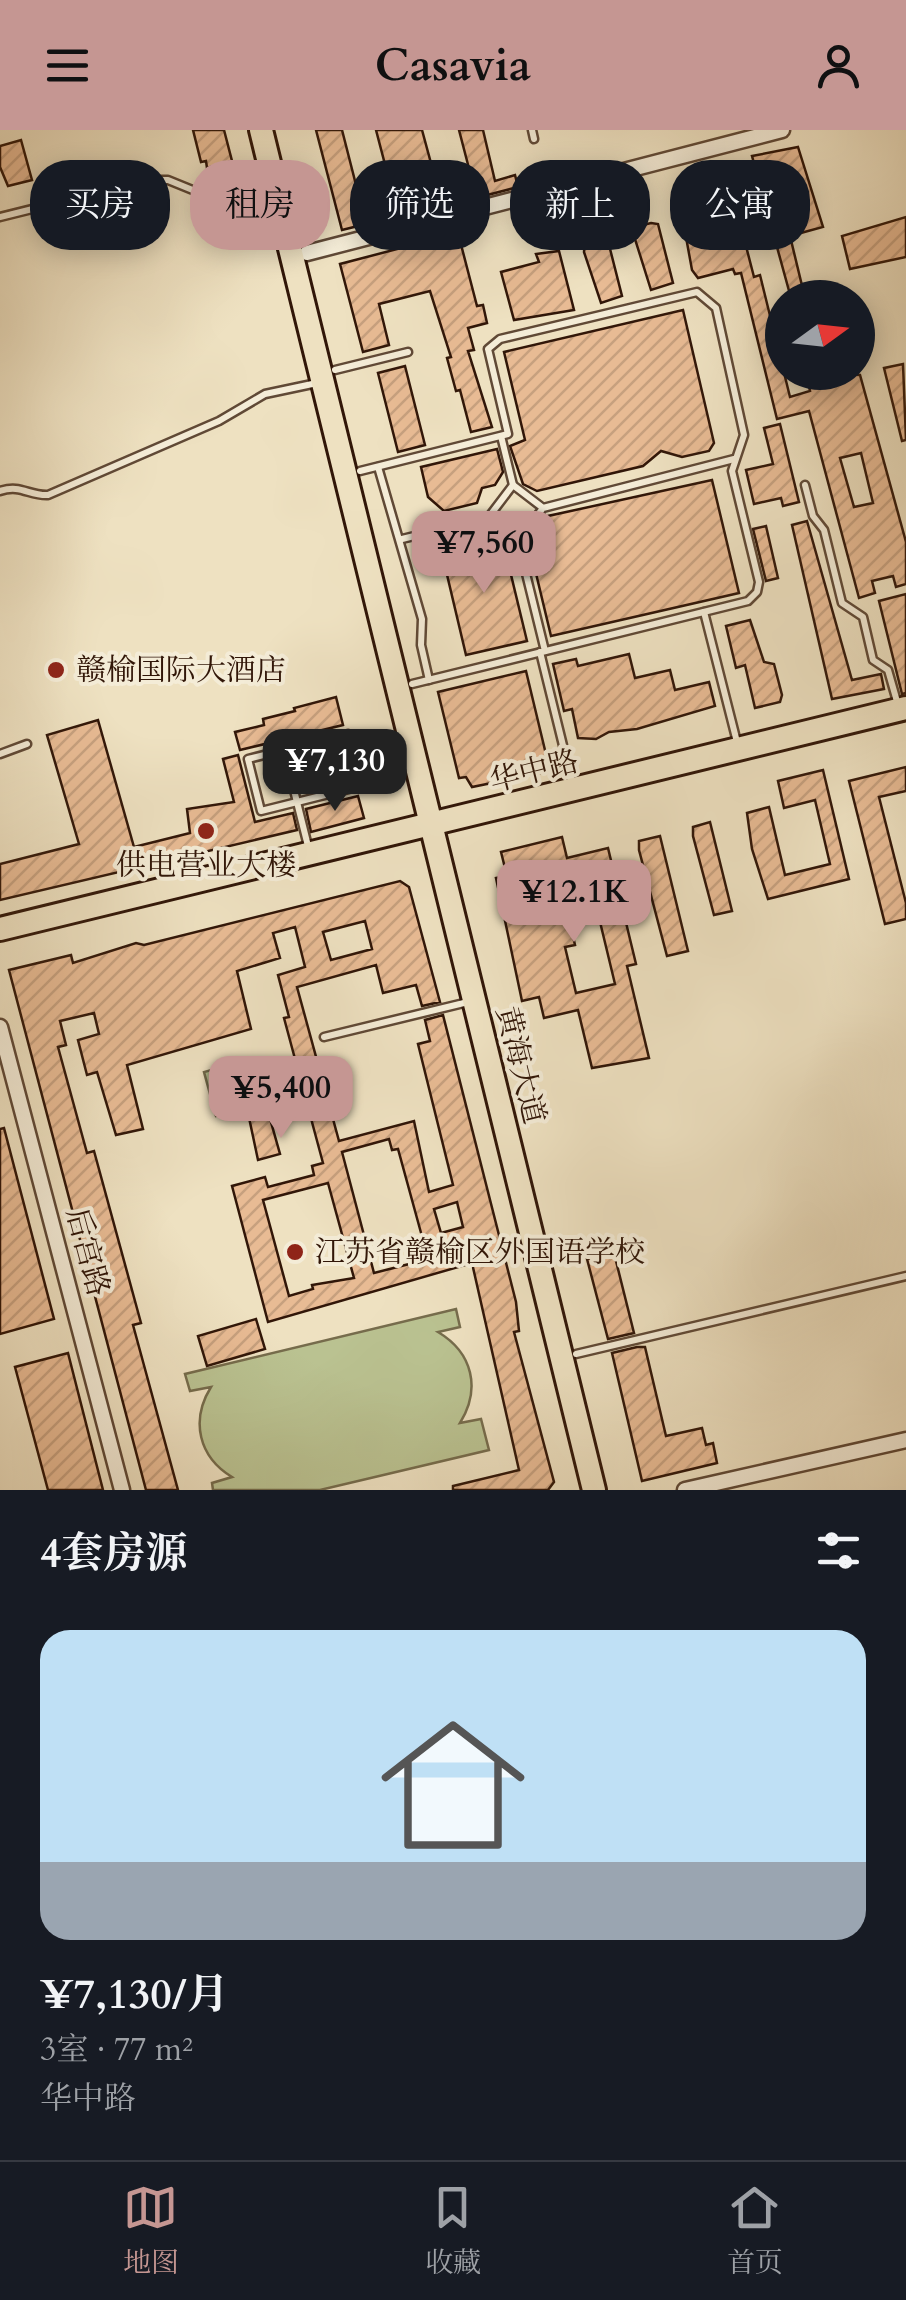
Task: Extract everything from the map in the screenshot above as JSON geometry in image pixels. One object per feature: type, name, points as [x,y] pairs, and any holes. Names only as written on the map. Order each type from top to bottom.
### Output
[{"type":"main road","name":"黄海大道","points":[[261,130],[268,160]]},
{"type":"main road","name":"黄海大道","points":[[276,130],[307,253],[329,375],[369,469],[420,682],[441,832],[474,1000],[594,1490]]},
{"type":"main road","name":"黄海大道","points":[[294,250],[329,375],[609,1490]]},
{"type":"main road","name":"华中路","points":[[0,944],[904,714]]},
{"type":"main road","name":"华中路","points":[[0,929],[310,856],[441,832],[574,791],[904,714]]},
{"type":"street","points":[[307,253],[741,135],[782,130]]},
{"type":"street","name":"后宫路","points":[[0,1027],[122,1490]]},
{"type":"street","points":[[685,1490],[906,1440]]},
{"type":"lane","points":[[0,217],[149,180],[168,180],[190,189]]},
{"type":"lane","points":[[696,292],[716,308],[744,436],[732,471],[759,582],[757,592],[748,601],[420,682],[422,619],[402,539],[392,526],[369,469],[501,436],[508,434],[488,349],[492,343],[696,292]]},
{"type":"lane","points":[[0,490],[23,486],[48,494],[218,421],[266,394],[408,352]]},
{"type":"lane","points":[[501,436],[512,485],[544,508]]},
{"type":"lane","points":[[518,542],[544,508],[734,459]]},
{"type":"lane","points":[[402,539],[488,518],[512,485]]},
{"type":"lane","points":[[805,485],[813,516],[824,530],[842,603],[863,617],[873,660],[891,676],[904,714]]},
{"type":"lane","points":[[488,518],[518,542],[574,791]]},
{"type":"lane","points":[[704,612],[738,750]]},
{"type":"lane","points":[[348,734],[248,760],[261,811],[348,789]]},
{"type":"lane","points":[[0,754],[26,744]]},
{"type":"lane","points":[[284,750],[310,856]]},
{"type":"lane","points":[[324,1037],[474,1000]]},
{"type":"lane","points":[[576,1354],[906,1276]]},
{"type":"green space","points":[[247,1060],[259,1104],[216,1116],[204,1072]]},
{"type":"green space","points":[[456,1309],[460,1327],[438,1332],[459,1350],[470,1373],[470,1397],[460,1423],[481,1419],[489,1450],[320,1490],[213,1490],[212,1483],[232,1477],[212,1459],[201,1437],[201,1413],[211,1387],[190,1391],[185,1374]]},
{"type":"building","points":[[193,130],[224,130],[232,160],[200,160]]},
{"type":"building","points":[[316,130],[342,130],[350,161],[350,228],[342,230],[330,184],[330,160],[324,160]]},
{"type":"building","points":[[376,130],[422,130],[430,160],[384,160]]},
{"type":"building","points":[[459,130],[483,130],[495,181],[510,176],[510,189],[490,194],[490,160],[467,160]]},
{"type":"building","points":[[21,140],[30,180],[8,186],[0,167],[0,146]]},
{"type":"building","points":[[798,147],[802,160],[753,160],[752,156]]},
{"type":"building","points":[[810,185],[823,227],[810,231]]},
{"type":"building","points":[[906,217],[906,257],[850,269],[842,236]]},
{"type":"building","points":[[650,223],[658,224],[673,283],[651,290],[638,250],[650,250]]},
{"type":"building","points":[[393,250],[462,250],[477,306],[483,305],[487,323],[468,328],[474,350],[468,351],[492,427],[471,432],[430,291],[379,304],[389,345],[363,352],[340,264]]},
{"type":"building","points":[[610,250],[622,296],[601,303],[584,252]]},
{"type":"building","points":[[688,250],[747,250],[754,277],[760,275],[765,295],[765,370],[741,273],[735,274],[733,269],[698,278],[692,270]]},
{"type":"building","points":[[778,250],[793,250],[801,280],[786,280]]},
{"type":"building","points":[[559,251],[574,310],[514,320],[501,272],[539,262],[536,254]]},
{"type":"building","points":[[683,310],[714,443],[709,451],[682,457],[661,451],[643,466],[537,491],[523,484],[510,446],[525,440],[504,352]]},
{"type":"building","points":[[903,364],[906,440],[902,441],[884,368]]},
{"type":"building","points":[[405,366],[425,445],[398,452],[378,373]]},
{"type":"building","points":[[770,390],[788,390],[790,397],[810,390],[864,390],[906,542],[906,584],[896,587],[893,576],[872,581],[875,593],[859,598],[809,411],[777,419]],"holes":[[[861,453],[873,503],[854,507],[840,458]]]},
{"type":"building","points":[[780,424],[799,502],[783,506],[781,498],[754,504],[746,470],[773,464],[764,428]]},
{"type":"building","points":[[497,449],[503,472],[495,485],[482,488],[477,503],[444,511],[428,497],[421,467]]},
{"type":"building","points":[[712,480],[739,593],[551,636],[528,540],[548,516]]},
{"type":"building","points":[[807,521],[852,680],[881,674],[884,689],[832,699],[792,525]]},
{"type":"building","points":[[766,526],[778,578],[766,581],[753,529]]},
{"type":"building","points":[[483,535],[505,550],[527,641],[466,655],[444,562],[450,546]]},
{"type":"building","points":[[906,594],[906,693],[902,694],[879,601]]},
{"type":"building","points":[[750,620],[764,662],[774,664],[782,695],[780,702],[755,708],[745,665],[736,668],[726,626]]},
{"type":"building","points":[[629,654],[635,678],[670,670],[675,690],[709,682],[715,706],[637,729],[609,732],[596,739],[578,738],[572,709],[564,711],[553,664],[576,659],[578,666]]},
{"type":"building","points":[[526,671],[550,771],[472,787],[466,777],[459,778],[438,692]]},
{"type":"building","points":[[336,697],[343,725],[240,750],[235,732],[264,725],[263,719],[295,711],[294,708]]},
{"type":"building","points":[[98,720],[134,847],[190,833],[187,809],[234,802],[223,759],[238,755],[255,822],[293,813],[297,830],[0,900],[0,864],[79,844],[47,735]]},
{"type":"building","points":[[906,767],[906,791],[879,797],[906,903],[906,919],[885,924],[849,781]]},
{"type":"building","points":[[823,770],[849,879],[768,899],[752,849],[747,813],[769,807],[785,875],[830,864],[815,800],[784,808],[778,781]]},
{"type":"building","points":[[358,796],[364,818],[311,832],[306,809]]},
{"type":"building","points":[[710,822],[732,911],[714,915],[693,836],[693,827]]},
{"type":"building","points":[[660,836],[688,951],[667,956],[639,850],[639,841]]},
{"type":"building","points":[[562,837],[567,858],[608,848],[636,964],[627,966],[649,1058],[592,1068],[578,1010],[544,1018],[539,997],[522,1001],[496,878],[507,876],[501,852]],"holes":[[[588,872],[615,984],[576,993],[565,947],[575,945],[560,879]]]},
{"type":"building","points":[[400,881],[409,887],[440,1002],[422,1006],[416,985],[383,993],[376,965],[297,987],[339,1141],[414,1121],[429,1192],[453,1185],[418,1044],[430,1041],[425,1020],[443,1015],[516,1302],[519,1331],[514,1332],[554,1482],[548,1490],[453,1490],[453,1486],[519,1470],[472,1263],[268,1322],[232,1186],[265,1177],[268,1187],[314,1175],[312,1166],[323,1163],[284,1018],[289,1017],[278,975],[305,967],[295,927],[273,933],[280,958],[237,971],[251,1029],[127,1065],[143,1129],[116,1135],[97,1072],[87,1075],[78,1040],[99,1034],[94,1013],[60,1021],[66,1045],[58,1047],[87,1153],[94,1151],[141,1323],[133,1325],[178,1490],[146,1490],[9,970],[71,955],[73,963],[136,943],[144,945]],"holes":[[[365,921],[372,949],[331,960],[323,932]],[[389,1139],[392,1150],[398,1149],[426,1251],[415,1254],[417,1262],[374,1273],[342,1152]],[[328,1183],[354,1278],[312,1285],[313,1289],[289,1296],[263,1200]],[[457,1202],[463,1227],[441,1233],[434,1209]]]},
{"type":"building","points":[[267,1108],[280,1154],[258,1160],[248,1113]]},
{"type":"building","points":[[4,1128],[54,1319],[0,1334],[0,1129]]},
{"type":"building","points":[[614,1253],[634,1333],[608,1339],[587,1259]]},
{"type":"building","points":[[256,1319],[265,1349],[207,1366],[198,1336]]},
{"type":"building","points":[[645,1347],[666,1436],[702,1428],[706,1445],[713,1443],[717,1463],[642,1481],[612,1353]]},
{"type":"building","points":[[68,1353],[103,1490],[48,1490],[15,1367]]},
{"type":"place","name":"赣榆国际大酒店","points":[[56,670]]},
{"type":"place","name":"供电营业大楼","points":[[206,831]]},
{"type":"place","name":"江苏省赣榆区外国语学校","points":[[295,1252]]}]
